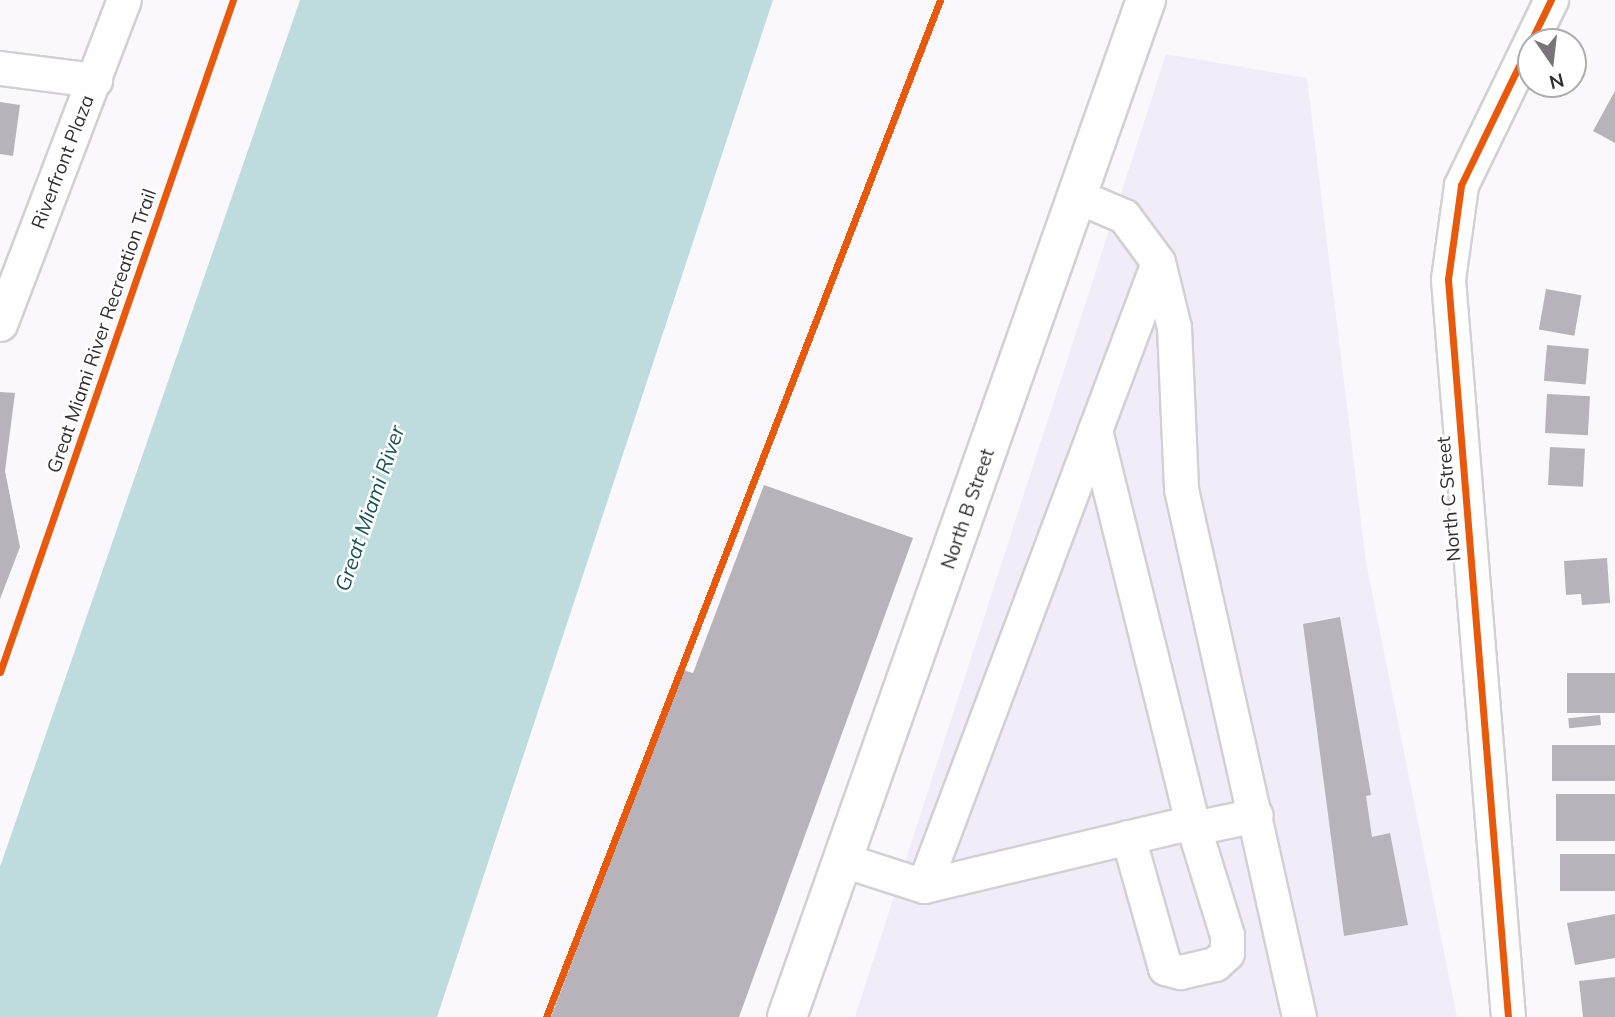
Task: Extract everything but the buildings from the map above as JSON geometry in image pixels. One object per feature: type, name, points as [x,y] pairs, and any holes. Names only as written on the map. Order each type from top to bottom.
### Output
[{"type":"main road","name":"North B Street","points":[[787,1017],[1146,0]]},
{"type":"street","name":"Riverfront Plaza","points":[[0,324],[124,0]]},
{"type":"street","name":"North C Street","points":[[1508,1017],[1448,279],[1461,185],[1551,0]]},
{"type":"street","points":[[0,68],[95,80]]},
{"type":"street","points":[[1077,196],[1124,216],[1158,262],[1174,327],[1181,489],[1299,1017]]},
{"type":"street","points":[[924,886],[1158,262]]},
{"type":"street","points":[[1095,430],[1227,953],[1215,964],[1180,972],[1165,968],[1155,948],[1128,837]]},
{"type":"street","points":[[843,860],[924,886],[1128,837],[1256,815]]},
{"type":"shaded area","points":[[1166,54],[1307,78],[1366,562],[1457,1017],[855,1017]]},
{"type":"water","name":"Great Miami River","points":[[300,0],[773,0],[437,1017],[0,1017],[0,867]]},
{"type":"cycle path","name":"Great Miami River Recreation Trail","points":[[0,672],[233,0]]},
{"type":"cycle path","points":[[546,1017],[940,0]]},
{"type":"cycle path","points":[[1508,1017],[1448,279],[1461,185],[1551,0]]}]
